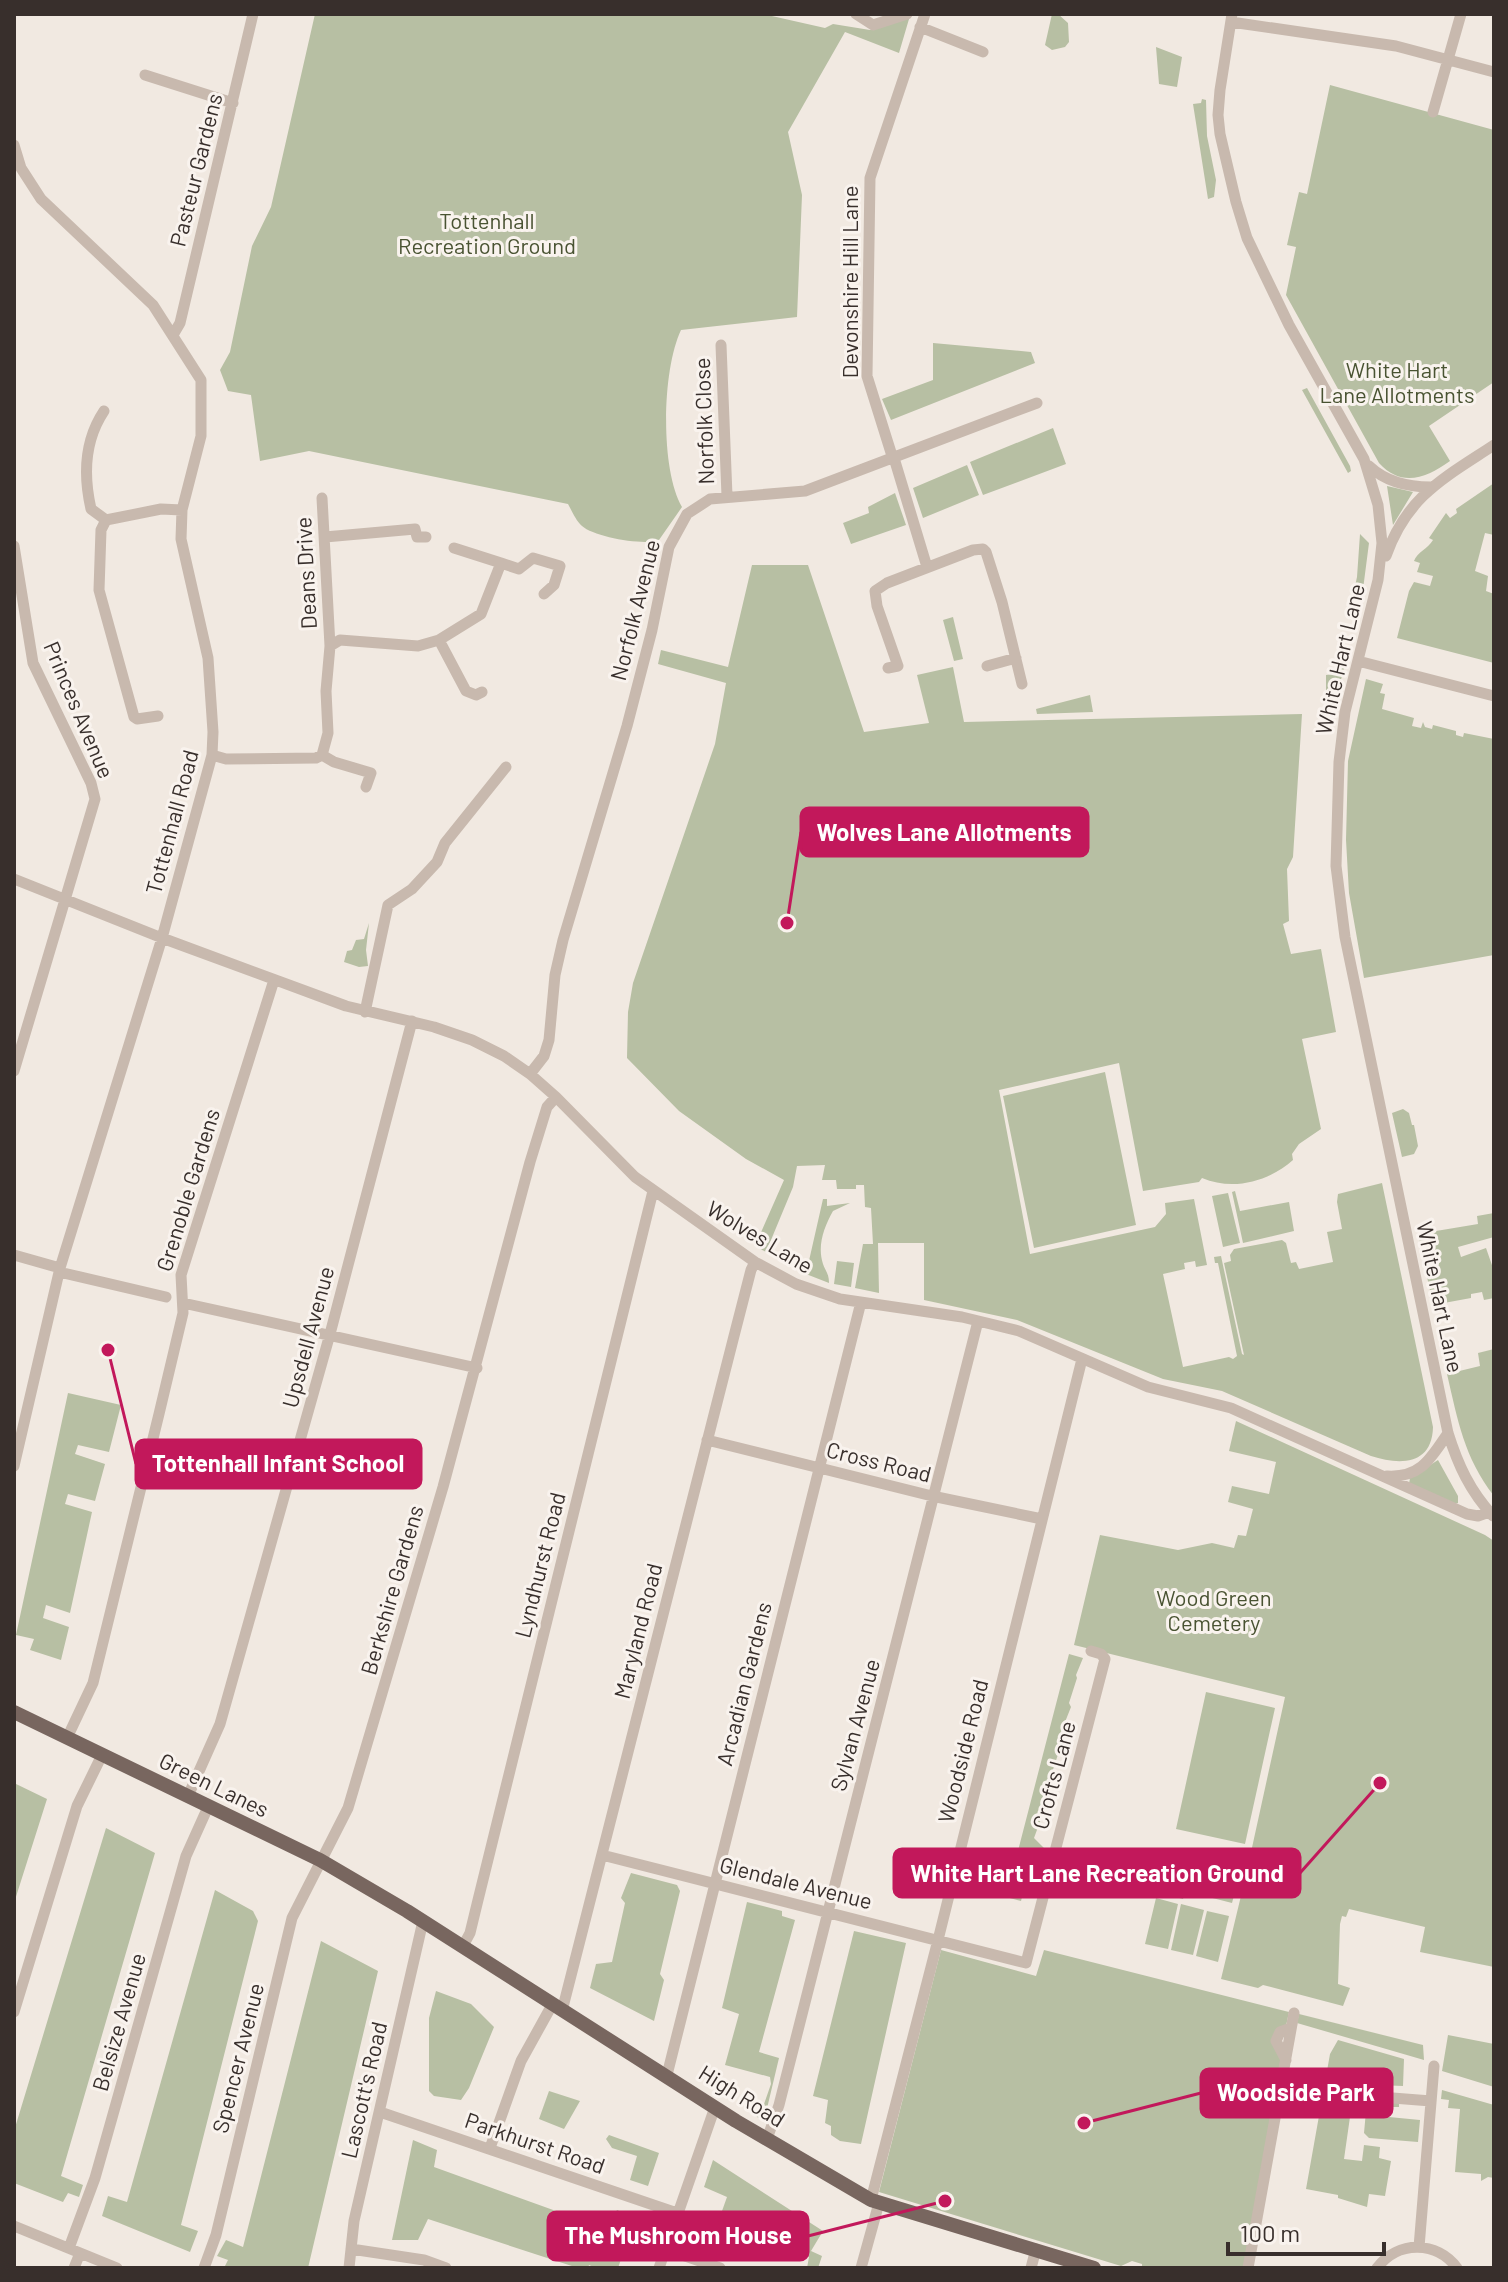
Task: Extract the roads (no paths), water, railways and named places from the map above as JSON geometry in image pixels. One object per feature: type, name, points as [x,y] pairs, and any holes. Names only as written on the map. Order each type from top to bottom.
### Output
[{"type":"main road","name":"Green Lanes","points":[[14,1712],[320,1860],[393,1902]]},
{"type":"main road","name":"High Road","points":[[393,1902],[715,2107],[875,2202],[1094,2268]]},
{"type":"street","name":"Pasteur Gardens","points":[[173,335],[181,320],[253,14]]},
{"type":"street","points":[[856,14],[873,25],[907,14]]},
{"type":"street","name":"Devonshire Hill Lane","points":[[925,14],[870,178],[867,376],[927,567]]},
{"type":"street","points":[[1433,112],[1461,14]]},
{"type":"street","points":[[1232,18],[1396,46],[1494,72]]},
{"type":"street","name":"White Hart Lane","points":[[1232,18],[1218,115],[1236,202],[1247,238],[1275,298],[1364,459],[1381,524],[1382,551],[1378,580],[1345,712],[1339,762],[1335,840],[1338,891],[1375,1088],[1448,1433],[1459,1468],[1491,1515]]},
{"type":"street","points":[[920,27],[983,52]]},
{"type":"street","points":[[145,75],[233,103]]},
{"type":"street","name":"Tottenhall Road","points":[[14,145],[17,171],[52,212],[153,305],[201,380],[201,436],[182,510],[181,539],[208,658],[213,730],[212,755],[162,938],[60,1270],[14,1466]]},
{"type":"street","name":"Norfolk Close","points":[[721,345],[727,496]]},
{"type":"street","name":"Norfolk Avenue","points":[[530,1074],[544,1056],[549,1040],[555,975],[563,940],[627,726],[652,630],[669,547],[682,521],[693,508],[710,499],[805,491],[1037,403]]},
{"type":"street","points":[[104,411],[89,439],[86,472],[91,509],[101,522],[99,590],[134,717],[158,716]]},
{"type":"street","points":[[1378,580],[1396,530],[1431,487],[1494,445]]},
{"type":"street","points":[[1364,459],[1388,480],[1431,487]]},
{"type":"street","name":"Deans Drive","points":[[322,498],[330,646],[326,691],[328,733],[322,755]]},
{"type":"street","points":[[101,522],[161,509],[182,510]]},
{"type":"street","points":[[325,537],[415,529],[417,537],[426,537]]},
{"type":"street","name":"Princes Avenue","points":[[14,546],[33,663],[91,783],[95,799],[14,1071]]},
{"type":"street","points":[[454,548],[519,569],[533,558],[560,566],[554,585],[544,594]]},
{"type":"street","points":[[888,668],[898,666],[877,606],[875,591],[887,583],[979,549],[986,552],[1022,684]]},
{"type":"street","points":[[330,646],[340,640],[418,646],[439,640],[481,614],[501,563]]},
{"type":"street","points":[[439,640],[466,691],[476,695],[482,692]]},
{"type":"street","points":[[987,666],[1016,658]]},
{"type":"street","points":[[1358,661],[1494,696]]},
{"type":"street","points":[[212,755],[226,759],[316,758],[322,755],[334,762],[371,773],[366,787]]},
{"type":"street","points":[[365,1012],[388,905],[412,889],[437,862],[445,843],[506,767]]},
{"type":"street","name":"Wolves Lane","points":[[14,879],[274,980],[365,1012],[412,1021],[472,1040],[504,1056],[556,1097],[620,1165],[653,1191],[755,1262],[808,1290],[1019,1331],[1148,1387],[1222,1404],[1387,1476],[1409,1490],[1474,1516],[1491,1515]]},
{"type":"street","name":"Grenoble Gardens","points":[[67,1738],[93,1683],[166,1387],[183,1303],[181,1275],[274,980]]},
{"type":"street","name":"Upsdell Avenue","points":[[188,1796],[220,1724],[330,1334],[412,1021]]},
{"type":"street","name":"Berkshire Gardens","points":[[320,1860],[348,1808],[477,1368],[530,1162],[547,1107],[556,1097]]},
{"type":"street","name":"Lyndhurst Road","points":[[463,1946],[470,1933],[653,1191]]},
{"type":"street","points":[[14,1255],[166,1297]]},
{"type":"street","name":"Maryland Road","points":[[490,2148],[521,2061],[557,2008],[602,1855],[755,1262]]},
{"type":"street","name":"Arcadian Gardens","points":[[667,2075],[861,1302]]},
{"type":"street","points":[[183,1303],[477,1368]]},
{"type":"street","name":"Sylvan Avenue","points":[[767,2139],[774,2124],[978,1321]]},
{"type":"street","name":"Woodside Road","points":[[861,2268],[938,1940],[1082,1359]]},
{"type":"street","points":[[1387,1476],[1402,1477],[1419,1470],[1448,1433]]},
{"type":"street","name":"Cross Road","points":[[707,1440],[932,1496],[1042,1519]]},
{"type":"street","name":"Crofts Lane","points":[[1026,1963],[1105,1659],[1091,1651]]},
{"type":"street","points":[[14,2012],[77,1806],[102,1755]]},
{"type":"street","name":"Belsize Avenue","points":[[74,2268],[74,2251],[186,1856],[208,1807]]},
{"type":"street","name":"Glendale Avenue","points":[[602,1855],[1026,1963]]},
{"type":"street","name":"Spencer Avenue","points":[[204,2268],[216,2235],[292,1918],[320,1860]]},
{"type":"street","name":"Lascott's Road","points":[[349,2268],[354,2221],[423,1921]]},
{"type":"street","points":[[1248,2268],[1294,2013]]},
{"type":"street","points":[[1419,2247],[1434,2066]]},
{"type":"street","points":[[1380,2097],[1431,2101]]},
{"type":"street","points":[[659,2268],[715,2107]]},
{"type":"street","name":"Parkhurst Road","points":[[380,2112],[677,2213]]},
{"type":"street","points":[[14,2226],[117,2268]]},
{"type":"street","points":[[1377,2268],[1390,2255],[1419,2247],[1439,2251],[1457,2268]]},
{"type":"street","points":[[351,2249],[424,2260],[446,2268]]},
{"type":"street","points":[[665,2249],[720,2268]]},
{"type":"street","points":[[1031,2268],[1036,2249]]},
{"type":"place","name":"Wolves Lane Allotments","points":[[787,923]]},
{"type":"place","name":"Tottenhall Infant School","points":[[108,1350]]},
{"type":"place","name":"White Hart Lane Recreation Ground","points":[[1380,1783]]},
{"type":"place","name":"Woodside Park","points":[[1084,2123]]},
{"type":"place","name":"The Mushroom House","points":[[945,2201]]},
{"type":"park label","name":"Tottenhall Recreation Ground","points":[[487,234]]},
{"type":"park label","name":"White Hart Lane Allotments","points":[[1397,382]]},
{"type":"park label","name":"Wood Green Cemetery","points":[[1214,1610]]}]
